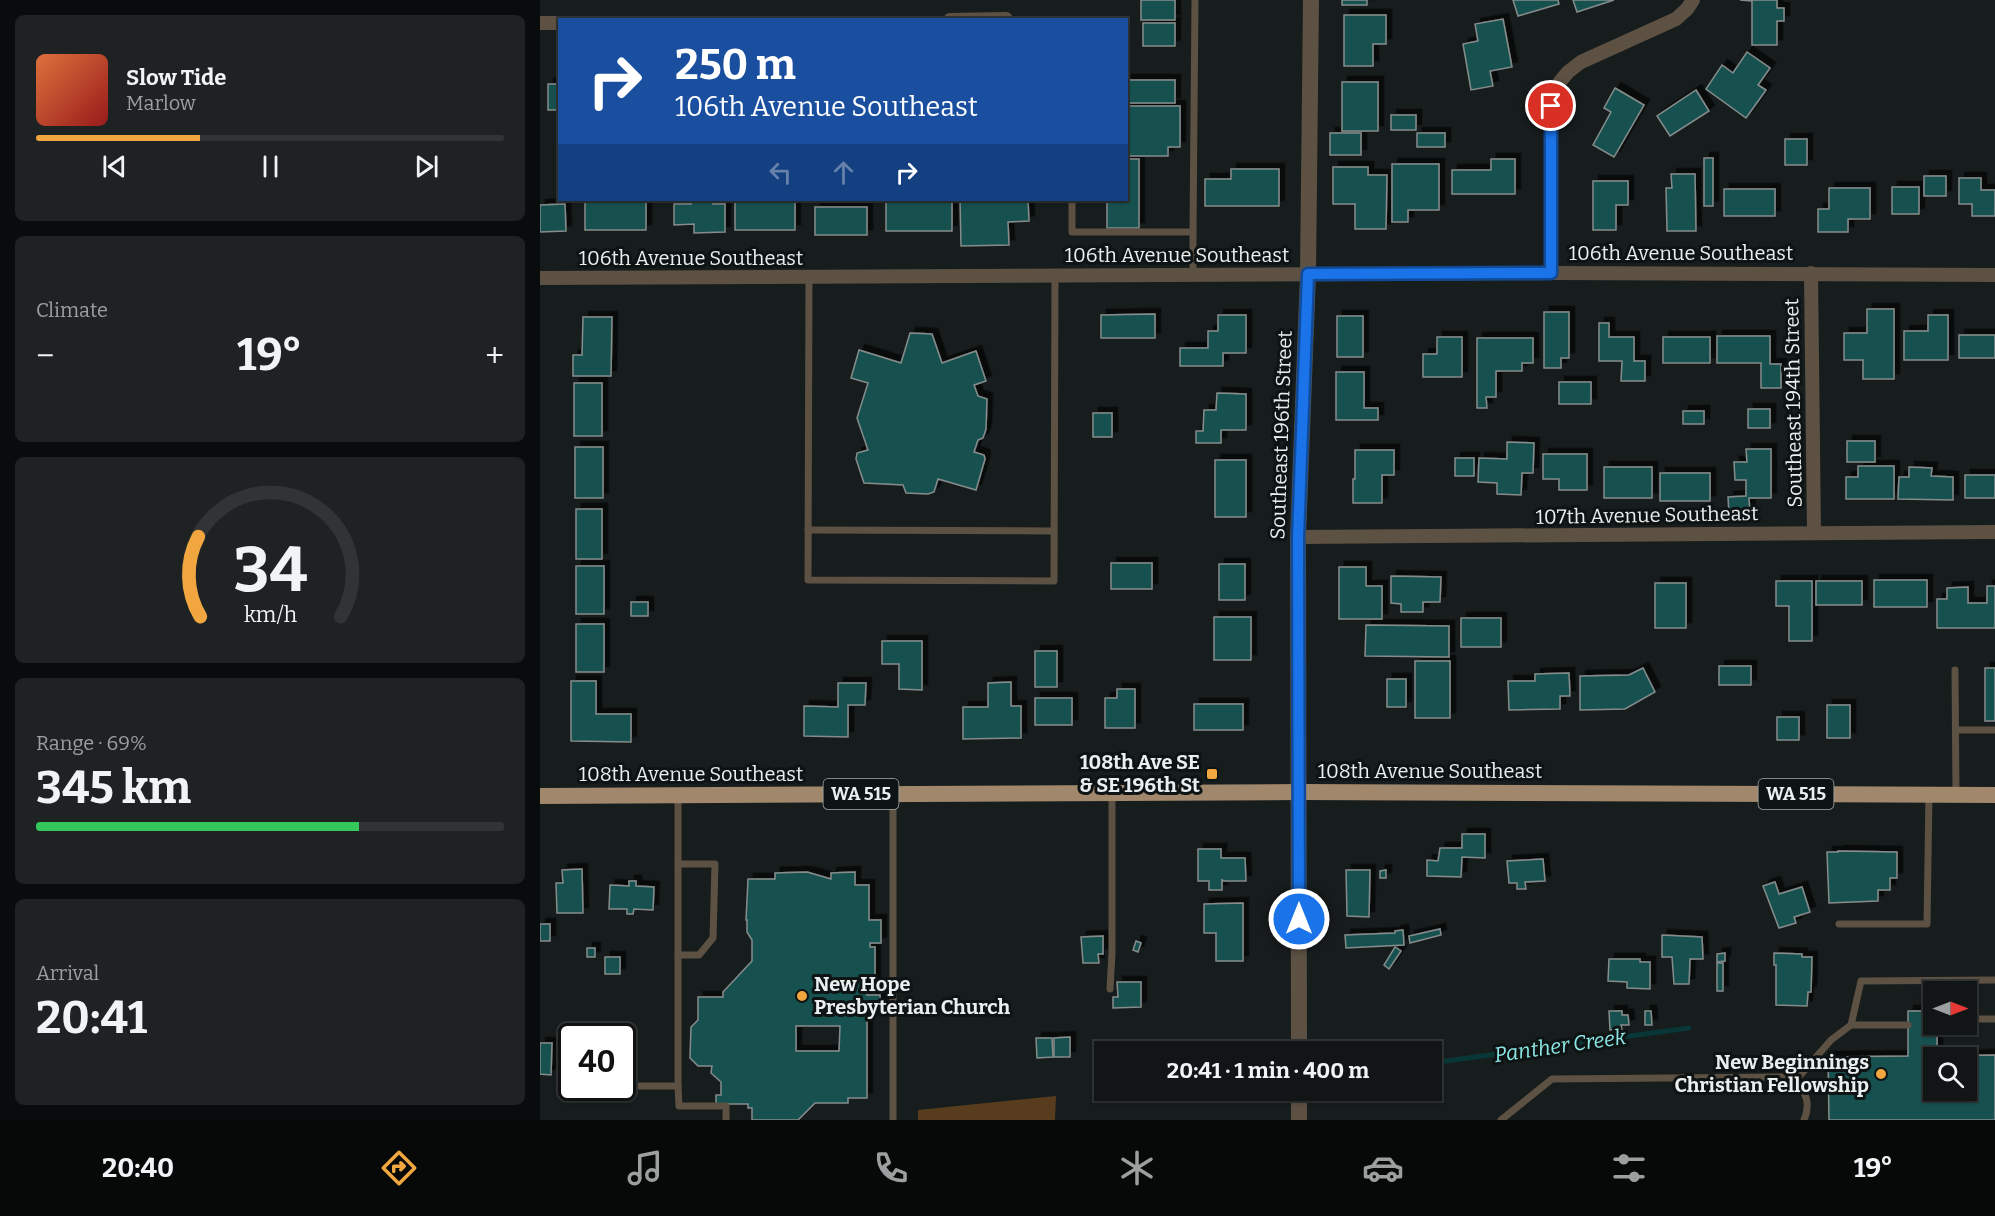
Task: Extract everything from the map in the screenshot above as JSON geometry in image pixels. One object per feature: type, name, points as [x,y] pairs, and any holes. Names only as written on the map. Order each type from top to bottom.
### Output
[{"type":"main road","name":"108th Avenue Southeast","points":[[540,796],[1299,792],[1995,795]]},
{"type":"street","name":"Southeast 196th Street","points":[[1299,1041],[1298,537],[1308,274],[1311,0]]},
{"type":"street","points":[[1551,273],[1551,106],[1559,83],[1581,62],[1676,19],[1693,0]]},
{"type":"street","points":[[540,23],[558,23]]},
{"type":"street","name":"106th Avenue Southeast","points":[[540,278],[1551,273],[1995,274]]},
{"type":"street","name":"Southeast 194th Street","points":[[1811,273],[1814,533]]},
{"type":"street","name":"107th Avenue Southeast","points":[[1298,537],[1995,532]]},
{"type":"street","points":[[1299,1101],[1299,1120]]},
{"type":"lane","points":[[1193,274],[1195,0]]},
{"type":"lane","points":[[1072,201],[1072,232],[1193,232]]},
{"type":"lane","points":[[809,276],[808,580],[1054,581],[1055,275]]},
{"type":"lane","points":[[808,530],[1054,531]]},
{"type":"lane","points":[[1955,670],[1956,795]]},
{"type":"lane","points":[[1956,730],[1995,730]]},
{"type":"lane","points":[[1110,989],[1112,793]]},
{"type":"lane","points":[[893,794],[893,1120]]},
{"type":"lane","points":[[678,795],[679,1106],[726,1106],[726,1120]]},
{"type":"lane","points":[[1839,924],[1927,924],[1929,795]]},
{"type":"lane","points":[[678,864],[715,864],[713,938],[699,955],[678,955]]},
{"type":"lane","points":[[1851,1025],[1861,981],[1995,980]]},
{"type":"lane","points":[[1977,1019],[1995,1019]]},
{"type":"lane","points":[[1796,1080],[1831,1040],[1851,1025],[1908,1025]]},
{"type":"lane","points":[[1501,1120],[1552,1079],[1786,1077],[1796,1080],[1808,1100],[1804,1120]]},
{"type":"lane","points":[[636,1086],[678,1086]]},
{"type":"shaded area","points":[[1056,1096],[1055,1120],[918,1120],[918,1110]]},
{"type":"building","points":[[1141,0],[1175,0],[1175,20],[1141,20]]},
{"type":"building","points":[[1342,0],[1367,0],[1367,5],[1342,5]]},
{"type":"building","points":[[1513,0],[1558,0],[1559,4],[1518,16]]},
{"type":"building","points":[[1573,0],[1614,0],[1577,12]]},
{"type":"building","points":[[1740,0],[1777,0],[1777,8],[1784,8],[1784,21],[1777,21],[1777,45],[1752,45],[1752,1]]},
{"type":"building","points":[[1344,15],[1386,15],[1386,44],[1373,44],[1373,66],[1344,66]]},
{"type":"building","points":[[1503,19],[1512,67],[1490,71],[1493,86],[1471,90],[1463,44],[1478,41],[1475,24]]},
{"type":"building","points":[[1143,23],[1175,23],[1175,46],[1143,46]]},
{"type":"building","points":[[1747,52],[1770,68],[1758,85],[1766,90],[1746,118],[1706,89],[1722,65],[1733,73]]},
{"type":"building","points":[[1128,80],[1175,80],[1175,103],[1128,103]]},
{"type":"building","points":[[1342,82],[1378,82],[1378,131],[1342,131]]},
{"type":"building","points":[[548,84],[558,84],[558,110],[548,110]]},
{"type":"building","points":[[1615,88],[1644,105],[1614,157],[1593,145],[1611,112],[1604,108]]},
{"type":"building","points":[[1696,90],[1709,111],[1670,136],[1657,116]]},
{"type":"building","points":[[1128,106],[1180,106],[1180,147],[1168,147],[1168,156],[1128,156]]},
{"type":"building","points":[[1391,115],[1416,115],[1416,130],[1391,130]]},
{"type":"building","points":[[1330,133],[1361,133],[1361,155],[1330,155]]},
{"type":"building","points":[[1417,133],[1445,133],[1445,147],[1417,147]]},
{"type":"building","points":[[1785,139],[1807,139],[1807,165],[1785,165]]},
{"type":"building","points":[[1704,158],[1713,158],[1713,206],[1704,206]]},
{"type":"building","points":[[1128,159],[1139,159],[1139,228],[1107,228],[1107,201],[1128,201]]},
{"type":"building","points":[[1491,159],[1515,159],[1515,194],[1452,194],[1452,170],[1491,170]]},
{"type":"building","points":[[1392,164],[1439,164],[1439,210],[1408,210],[1408,222],[1392,222]]},
{"type":"building","points":[[1333,167],[1368,167],[1368,175],[1387,175],[1386,229],[1355,229],[1355,204],[1333,204]]},
{"type":"building","points":[[1231,169],[1279,169],[1279,206],[1205,206],[1205,179],[1231,179]]},
{"type":"building","points":[[1671,174],[1695,174],[1696,231],[1667,231],[1666,188],[1672,188]]},
{"type":"building","points":[[1924,176],[1946,176],[1946,196],[1924,196]]},
{"type":"building","points":[[1959,178],[1981,178],[1981,190],[1995,190],[1995,216],[1972,216],[1972,204],[1959,204]]},
{"type":"building","points":[[1593,181],[1628,181],[1628,205],[1616,205],[1616,230],[1593,230]]},
{"type":"building","points":[[1892,187],[1919,187],[1919,214],[1892,214]]},
{"type":"building","points":[[1829,188],[1870,188],[1870,219],[1848,219],[1848,232],[1818,232],[1818,209],[1829,209]]},
{"type":"building","points":[[1724,189],[1775,189],[1775,216],[1724,216]]},
{"type":"building","points":[[585,201],[646,201],[646,230],[585,230]]},
{"type":"building","points":[[691,201],[713,201],[713,204],[725,204],[725,232],[694,233],[694,224],[674,225],[674,204],[691,204]]},
{"type":"building","points":[[735,201],[795,201],[795,230],[735,230]]},
{"type":"building","points":[[960,201],[1028,201],[1029,221],[1008,222],[1009,245],[961,246]]},
{"type":"building","points":[[886,202],[952,202],[952,231],[886,231]]},
{"type":"building","points":[[565,204],[566,231],[540,232],[540,205]]},
{"type":"building","points":[[815,207],[867,207],[867,235],[815,235]]},
{"type":"building","points":[[1867,309],[1894,309],[1894,379],[1863,379],[1863,360],[1844,360],[1844,333],[1867,333]]},
{"type":"building","points":[[1544,312],[1569,312],[1569,358],[1561,358],[1561,368],[1544,368]]},
{"type":"building","points":[[1155,314],[1155,338],[1101,338],[1101,315]]},
{"type":"building","points":[[1218,315],[1246,315],[1246,353],[1223,353],[1223,366],[1180,366],[1180,348],[1208,348],[1208,331],[1218,331]]},
{"type":"building","points":[[1928,315],[1948,315],[1948,360],[1904,360],[1904,331],[1928,331]]},
{"type":"building","points":[[1337,316],[1363,316],[1363,357],[1337,357]]},
{"type":"building","points":[[583,317],[612,317],[611,376],[573,376],[573,355],[582,355]]},
{"type":"building","points":[[1599,323],[1609,323],[1609,337],[1634,337],[1634,361],[1645,361],[1645,381],[1621,381],[1622,361],[1599,361]]},
{"type":"building","points":[[910,333],[932,334],[942,363],[976,351],[986,381],[974,385],[978,396],[987,399],[986,429],[983,438],[978,440],[974,452],[984,455],[985,459],[976,490],[938,479],[934,492],[928,494],[906,493],[903,485],[864,483],[856,459],[857,453],[868,450],[857,418],[868,383],[851,378],[859,350],[901,363]]},
{"type":"building","points":[[1959,335],[1995,335],[1995,358],[1959,358]]},
{"type":"building","points":[[1717,336],[1770,336],[1770,364],[1781,364],[1781,388],[1761,388],[1761,363],[1717,363]]},
{"type":"building","points":[[1437,337],[1462,337],[1462,377],[1423,377],[1423,354],[1437,354]]},
{"type":"building","points":[[1663,337],[1710,337],[1710,363],[1663,363]]},
{"type":"building","points":[[1477,338],[1533,338],[1533,363],[1522,363],[1522,371],[1496,371],[1496,397],[1486,397],[1487,408],[1477,408]]},
{"type":"building","points":[[1336,372],[1364,372],[1364,408],[1378,408],[1378,420],[1336,420]]},
{"type":"building","points":[[1559,382],[1591,382],[1591,404],[1559,404]]},
{"type":"building","points":[[574,383],[602,383],[602,436],[574,436]]},
{"type":"building","points":[[1217,393],[1246,394],[1246,430],[1221,430],[1221,443],[1196,443],[1196,431],[1203,431],[1204,410],[1216,410]]},
{"type":"building","points":[[1748,409],[1770,409],[1770,428],[1748,428]]},
{"type":"building","points":[[1683,411],[1704,411],[1704,424],[1683,424]]},
{"type":"building","points":[[1093,413],[1112,413],[1112,437],[1093,437]]},
{"type":"building","points":[[1847,441],[1875,441],[1875,462],[1847,462]]},
{"type":"building","points":[[1507,442],[1534,443],[1533,473],[1522,473],[1521,495],[1497,494],[1497,483],[1478,482],[1479,458],[1507,459]]},
{"type":"building","points":[[575,447],[603,447],[603,498],[575,498]]},
{"type":"building","points":[[1746,449],[1771,449],[1771,498],[1749,498],[1750,515],[1729,515],[1728,497],[1746,496],[1746,480],[1735,480],[1734,462],[1747,462]]},
{"type":"building","points":[[1355,450],[1394,450],[1394,475],[1382,475],[1382,503],[1353,503]]},
{"type":"building","points":[[1543,454],[1587,454],[1587,490],[1559,490],[1559,479],[1543,479]]},
{"type":"building","points":[[1455,458],[1474,458],[1474,476],[1455,476]]},
{"type":"building","points":[[1215,460],[1246,460],[1246,517],[1215,517]]},
{"type":"building","points":[[1858,466],[1894,466],[1894,499],[1846,499],[1846,477],[1858,477]]},
{"type":"building","points":[[1604,467],[1652,467],[1652,498],[1604,498]]},
{"type":"building","points":[[1909,467],[1932,468],[1931,476],[1953,477],[1953,500],[1898,499],[1899,477],[1909,477]]},
{"type":"building","points":[[1660,473],[1710,473],[1710,501],[1660,501]]},
{"type":"building","points":[[1965,475],[1995,475],[1995,498],[1965,498]]},
{"type":"building","points":[[576,509],[602,509],[602,559],[576,559]]},
{"type":"building","points":[[1111,563],[1152,563],[1152,589],[1111,589]]},
{"type":"building","points":[[1219,564],[1245,564],[1245,600],[1219,600]]},
{"type":"building","points":[[576,566],[604,566],[604,614],[576,614]]},
{"type":"building","points":[[1339,567],[1366,567],[1366,586],[1382,586],[1382,619],[1339,619]]},
{"type":"building","points":[[1391,576],[1441,577],[1440,602],[1423,602],[1423,612],[1401,612],[1401,604],[1391,603]]},
{"type":"building","points":[[1874,580],[1927,580],[1927,607],[1874,607]]},
{"type":"building","points":[[1776,581],[1812,581],[1812,641],[1789,641],[1789,606],[1776,606]]},
{"type":"building","points":[[1816,581],[1862,581],[1862,605],[1816,605]]},
{"type":"building","points":[[1655,583],[1686,583],[1686,628],[1655,628]]},
{"type":"building","points":[[1987,586],[1995,586],[1995,628],[1937,628],[1937,599],[1947,599],[1947,588],[1968,587],[1968,603],[1987,603]]},
{"type":"building","points":[[631,602],[648,602],[648,616],[631,616]]},
{"type":"building","points":[[1214,617],[1251,617],[1251,660],[1214,660]]},
{"type":"building","points":[[1461,618],[1501,618],[1501,647],[1461,647]]},
{"type":"building","points":[[576,624],[604,624],[604,672],[576,672]]},
{"type":"building","points":[[1366,625],[1449,626],[1449,657],[1365,656]]},
{"type":"building","points":[[882,641],[922,641],[922,690],[899,689],[899,664],[882,664]]},
{"type":"building","points":[[1035,651],[1057,651],[1057,687],[1035,687]]},
{"type":"building","points":[[1415,661],[1450,661],[1450,718],[1415,718]]},
{"type":"building","points":[[1719,666],[1751,666],[1751,685],[1719,685]]},
{"type":"building","points":[[1643,668],[1655,692],[1625,709],[1580,710],[1580,676],[1629,675]]},
{"type":"building","points":[[1985,668],[1995,668],[1995,721],[1985,721]]},
{"type":"building","points":[[1569,673],[1570,696],[1560,696],[1560,709],[1509,710],[1508,681],[1535,681],[1535,674]]},
{"type":"building","points":[[1387,679],[1406,679],[1406,707],[1387,707]]},
{"type":"building","points":[[571,681],[596,681],[596,714],[631,714],[631,742],[571,741]]},
{"type":"building","points":[[1011,682],[1011,706],[1021,706],[1021,738],[963,739],[963,707],[988,707],[988,683]]},
{"type":"building","points":[[838,683],[866,683],[865,705],[848,705],[848,737],[804,736],[804,706],[838,707]]},
{"type":"building","points":[[1117,689],[1135,689],[1135,728],[1105,728],[1105,698],[1117,698]]},
{"type":"building","points":[[1035,698],[1072,698],[1072,725],[1035,725]]},
{"type":"building","points":[[1194,704],[1243,704],[1243,730],[1194,730]]},
{"type":"building","points":[[1827,705],[1850,705],[1850,738],[1827,738]]},
{"type":"building","points":[[1777,717],[1799,717],[1799,740],[1777,740]]},
{"type":"building","points":[[1462,834],[1485,834],[1485,858],[1462,857],[1461,877],[1427,876],[1427,860],[1438,861],[1440,848],[1462,848]]},
{"type":"building","points":[[1198,849],[1221,849],[1221,858],[1245,858],[1246,881],[1223,881],[1222,879],[1222,890],[1209,890],[1209,881],[1198,881]]},
{"type":"building","points":[[1827,852],[1897,852],[1897,878],[1890,878],[1890,890],[1878,890],[1878,901],[1829,903]]},
{"type":"building","points":[[1543,859],[1545,881],[1525,882],[1526,889],[1517,889],[1517,883],[1509,883],[1507,861]]},
{"type":"building","points":[[582,869],[583,913],[557,913],[556,883],[563,883],[562,870]]},
{"type":"building","points":[[1346,870],[1370,870],[1369,917],[1347,916]]},
{"type":"building","points":[[1386,870],[1386,878],[1380,878],[1380,871]]},
{"type":"building","name":"New Hope Presbyterian Church","points":[[807,872],[831,879],[831,873],[855,872],[855,885],[869,885],[869,920],[881,920],[881,943],[870,943],[870,947],[875,947],[875,983],[867,983],[867,995],[880,995],[881,1010],[867,1010],[867,1098],[848,1098],[848,1103],[815,1103],[798,1120],[752,1120],[752,1108],[748,1108],[748,1104],[716,1104],[716,1095],[721,1095],[721,1082],[711,1073],[712,1066],[698,1066],[690,1058],[691,1027],[698,1020],[698,997],[723,997],[723,992],[752,961],[752,940],[747,932],[746,920],[748,879],[775,879],[775,873]],"holes":[[[796,1026],[840,1026],[839,1051],[796,1051]]]},
{"type":"building","points":[[629,881],[636,881],[636,886],[654,887],[653,910],[634,909],[633,914],[627,914],[627,909],[609,909],[610,885],[629,886]]},
{"type":"building","points":[[1775,882],[1779,894],[1802,887],[1810,912],[1794,917],[1796,923],[1779,928],[1763,886]]},
{"type":"building","points":[[1243,903],[1243,961],[1216,961],[1216,933],[1204,933],[1204,904]]},
{"type":"building","points":[[540,924],[550,924],[550,941],[540,941]]},
{"type":"building","points":[[1440,929],[1441,935],[1410,943],[1409,936]]},
{"type":"building","points":[[1403,930],[1404,945],[1346,948],[1345,935],[1395,933],[1395,931]]},
{"type":"building","points":[[1662,935],[1702,937],[1703,959],[1690,959],[1689,984],[1674,984],[1672,957],[1662,957]]},
{"type":"building","points":[[1103,936],[1103,954],[1098,954],[1099,963],[1083,963],[1081,937]]},
{"type":"building","points":[[1136,941],[1141,943],[1138,952],[1133,950]]},
{"type":"building","points":[[1395,947],[1401,951],[1389,969],[1384,965]]},
{"type":"building","points":[[587,948],[595,948],[595,957],[587,957]]},
{"type":"building","points":[[1725,953],[1725,961],[1717,962],[1717,954]]},
{"type":"building","points":[[1774,953],[1802,954],[1802,957],[1812,957],[1811,992],[1808,992],[1807,1006],[1776,1005]]},
{"type":"building","points":[[605,957],[620,957],[620,974],[605,974]]},
{"type":"building","points":[[1609,959],[1640,959],[1640,962],[1650,962],[1650,989],[1627,988],[1627,982],[1608,981]]},
{"type":"building","points":[[1717,963],[1723,963],[1723,991],[1717,991]]},
{"type":"building","points":[[1117,982],[1141,982],[1141,1007],[1113,1008],[1113,997],[1118,997]]},
{"type":"building","points":[[1609,1011],[1622,1011],[1622,1015],[1628,1015],[1629,1025],[1621,1025],[1622,1029],[1610,1030]]},
{"type":"building","points":[[1645,1011],[1651,1011],[1652,1025],[1645,1025]]},
{"type":"building","name":"New Beginnings Christian Fellowship","points":[[1908,1011],[1923,1011],[1923,1035],[1937,1035],[1937,1047],[1923,1047],[1923,1101],[1977,1101],[1977,1055],[1995,1055],[1995,1120],[1829,1120],[1828,1057],[1908,1056]]},
{"type":"building","points":[[1070,1037],[1070,1057],[1054,1057],[1054,1038]]},
{"type":"building","points":[[1036,1038],[1052,1038],[1053,1057],[1037,1058]]},
{"type":"building","points":[[540,1043],[552,1043],[551,1075],[540,1074]]},
{"type":"waterway","name":"Panther Creek","points":[[1442,1062],[1689,1028]]},
{"type":"place","name":"108th Ave SE & SE 196th St","points":[[1212,774]]},
{"type":"place","name":"New Hope Presbyterian Church","points":[[802,996]]},
{"type":"place","name":"New Beginnings Christian Fellowship","points":[[1881,1074]]},
{"type":"route","points":[[1299,919],[1298,537],[1308,274],[1551,273],[1551,106]]}]
